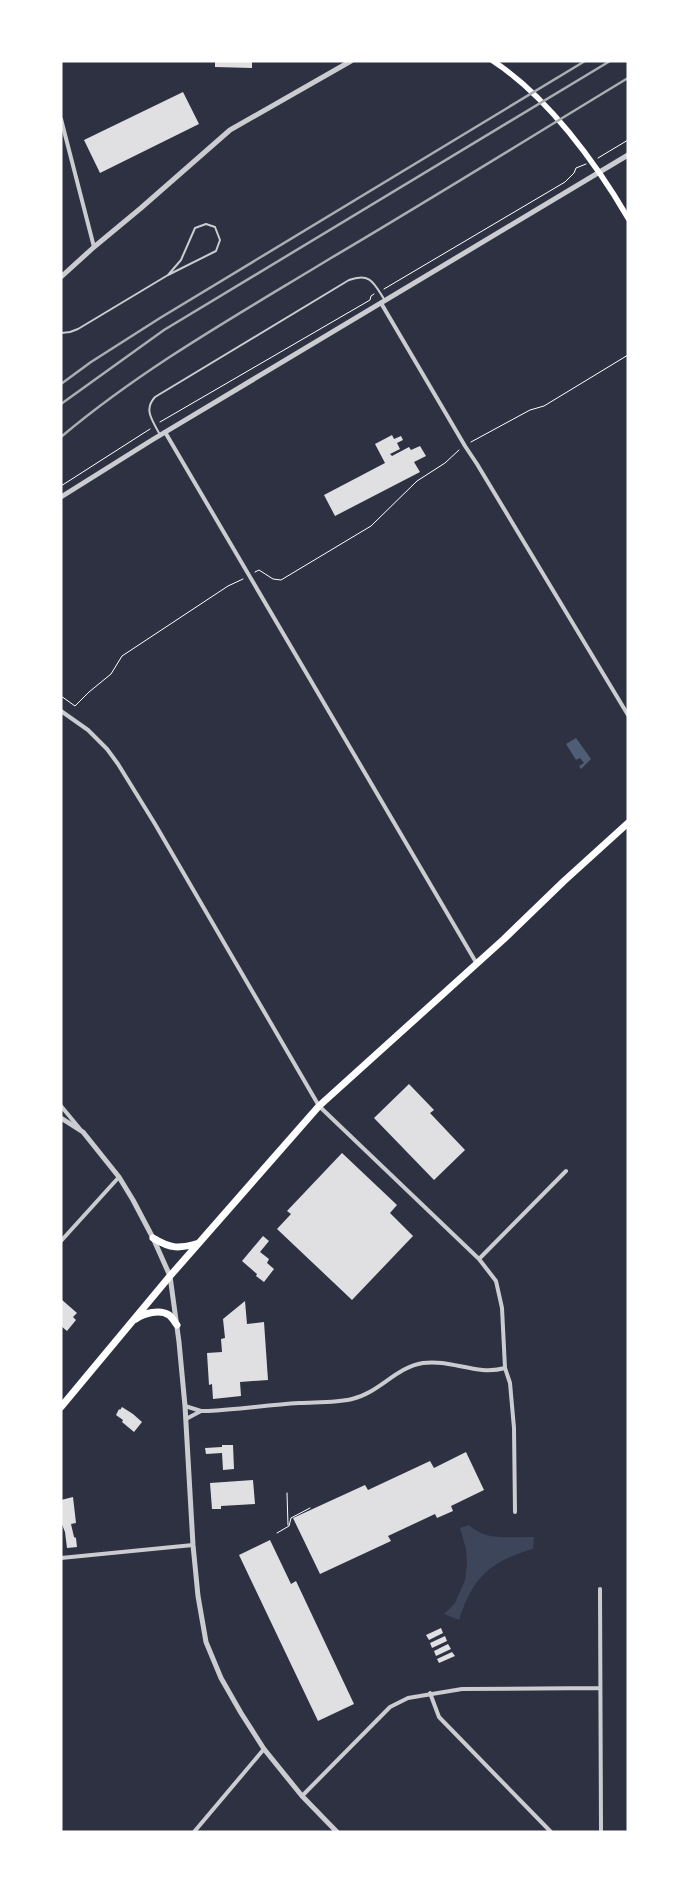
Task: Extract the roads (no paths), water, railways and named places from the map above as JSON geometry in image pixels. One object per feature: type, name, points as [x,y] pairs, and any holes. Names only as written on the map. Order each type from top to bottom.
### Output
[{"type":"highway","points":[[61,1407],[170,1276],[319,1106],[477,964],[628,824]]},
{"type":"highway","points":[[153,1238],[176,1248],[199,1243]]},
{"type":"highway","points":[[130,1324],[140,1316],[163,1313],[170,1316],[177,1325]]},
{"type":"main road","points":[[493,61],[507,70],[563,125],[600,173],[628,218]]},
{"type":"street","points":[[61,277],[230,130],[352,61]]},
{"type":"street","points":[[61,119],[94,247]]},
{"type":"street","points":[[61,496],[628,155]]},
{"type":"street","points":[[383,302],[465,446],[628,714]]},
{"type":"street","points":[[162,434],[249,575],[477,964]]},
{"type":"street","points":[[61,711],[88,730],[107,748],[118,764],[319,1106],[480,1259],[496,1281],[504,1323],[505,1368],[510,1383],[513,1403],[515,1512]]},
{"type":"street","points":[[61,1106],[119,1177],[153,1238],[170,1276],[185,1406],[193,1545],[206,1642],[221,1678],[264,1749],[302,1796],[337,1832]]},
{"type":"street","points":[[61,1118],[83,1132]]},
{"type":"street","points":[[480,1259],[566,1171]]},
{"type":"street","points":[[61,1241],[119,1177]]},
{"type":"street","points":[[185,1406],[201,1411],[351,1400],[379,1388],[407,1368],[421,1363],[441,1363],[478,1370],[505,1368]]},
{"type":"street","points":[[186,1419],[201,1411]]},
{"type":"street","points":[[61,1558],[193,1545]]},
{"type":"street","points":[[600,1589],[601,1832]]},
{"type":"street","points":[[302,1796],[390,1707],[408,1698],[462,1689],[600,1688]]},
{"type":"street","points":[[430,1694],[440,1717],[551,1832]]},
{"type":"street","points":[[194,1832],[264,1749]]},
{"type":"lane","points":[[61,333],[78,329],[168,275],[216,251],[220,240],[215,227],[206,224],[195,228],[182,260],[168,275]]},
{"type":"lane","points":[[162,434],[155,425],[149,411],[151,403],[155,398],[349,280],[358,277],[368,278],[373,281],[383,302]]},
{"type":"railway","points":[[61,384],[91,362],[160,318],[585,61]]},
{"type":"railway","points":[[61,404],[164,330],[610,61]]},
{"type":"railway","points":[[61,437],[125,387],[193,342],[628,78]]}]
